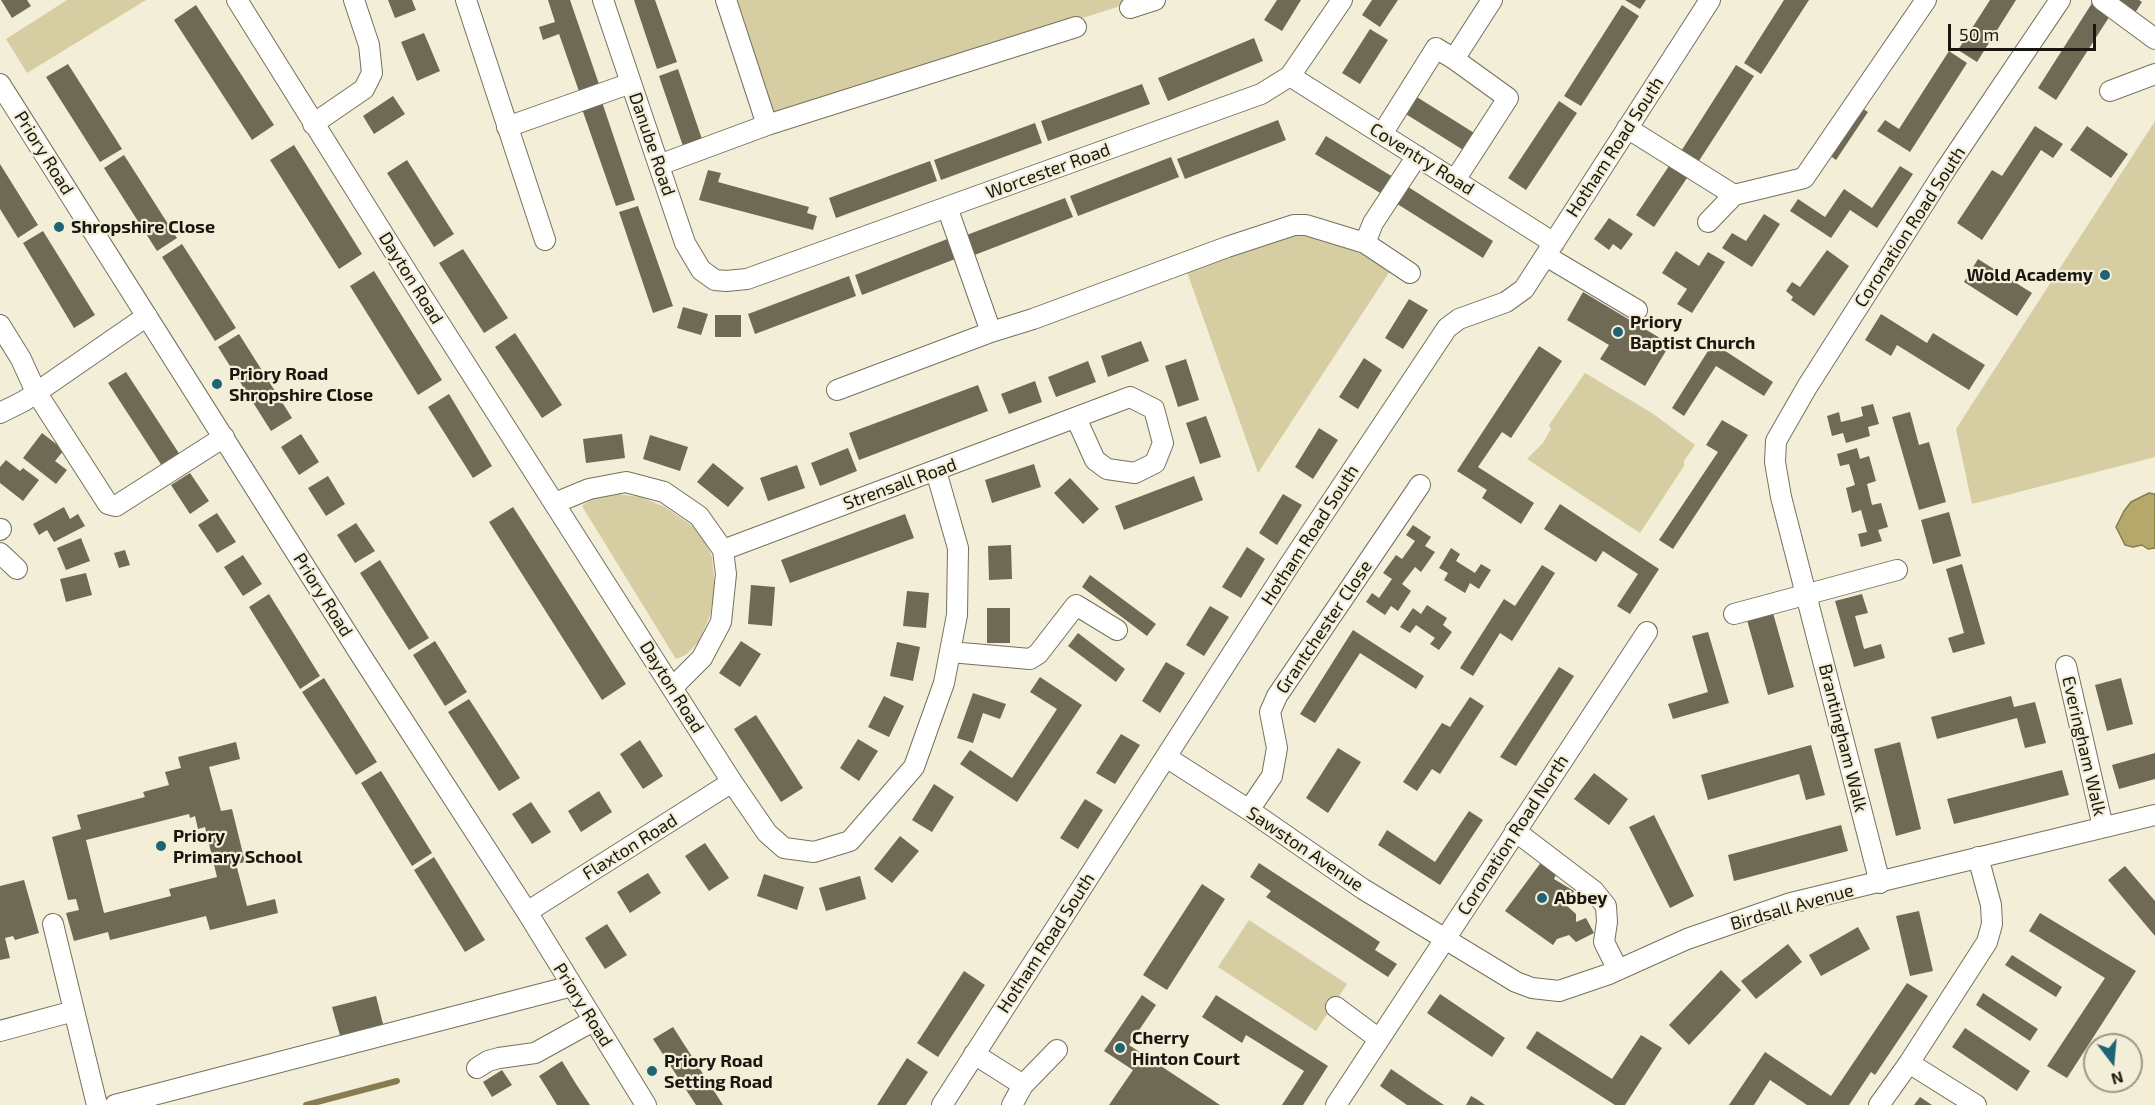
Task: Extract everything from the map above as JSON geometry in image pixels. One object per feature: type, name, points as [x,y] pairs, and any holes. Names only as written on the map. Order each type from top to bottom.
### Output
[{"type":"street","name":"Dayton Road","points":[[237,0],[313,124],[732,782],[767,833],[784,848],[813,852],[850,841],[914,767],[944,683],[957,615],[958,548],[936,471]]},
{"type":"street","points":[[313,124],[364,89],[372,73],[369,45],[354,0]]},
{"type":"street","points":[[466,0],[545,240]]},
{"type":"street","name":"Danube Road","points":[[603,0],[685,243],[701,270],[714,280]]},
{"type":"street","points":[[726,0],[767,125]]},
{"type":"street","points":[[1130,8],[1155,0]]},
{"type":"street","name":"Worcester Road","points":[[714,280],[747,279],[1261,94],[1290,76],[1342,0]]},
{"type":"street","points":[[1454,58],[1492,0]]},
{"type":"street","name":"Hotham Road South","points":[[942,1105],[1288,567],[1447,328],[1459,319],[1506,302],[1524,289],[1710,0]]},
{"type":"street","points":[[1708,222],[1734,195],[1804,178],[1926,0]]},
{"type":"street","name":"Coronation Road South","points":[[1775,462],[1776,441],[1807,387],[1946,170],[2060,0]]},
{"type":"street","points":[[2102,0],[2155,39]]},
{"type":"street","points":[[659,165],[767,125],[1077,27]]},
{"type":"street","points":[[1382,134],[1436,48],[1454,58],[1508,98],[1455,180]]},
{"type":"street","points":[[2110,91],[2155,74]]},
{"type":"street","name":"Coventry Road","points":[[1290,76],[1455,180],[1637,310]]},
{"type":"street","points":[[507,127],[631,83]]},
{"type":"street","name":"Priory Road","points":[[0,84],[362,657],[527,912],[646,1105]]},
{"type":"street","points":[[1627,128],[1734,195]]},
{"type":"street","points":[[1365,243],[1373,223],[1417,156]]},
{"type":"street","points":[[947,207],[991,332]]},
{"type":"street","points":[[837,390],[991,332],[1034,319],[1294,225],[1306,225],[1365,243],[1410,273]]},
{"type":"street","points":[[0,413],[24,401],[147,316]]},
{"type":"street","points":[[0,326],[21,359],[36,392],[108,504],[116,506],[224,438]]},
{"type":"street","name":"Strensall Road","points":[[723,550],[1130,396],[1154,409],[1160,423],[1163,443],[1155,463],[1135,473],[1107,470],[1095,460],[1076,418]]},
{"type":"street","name":"Brantingham Walk","points":[[1775,462],[1781,497],[1880,883]]},
{"type":"street","points":[[555,503],[589,489],[626,482],[664,492],[699,516],[723,550],[726,574],[721,622],[702,658],[673,687]]},
{"type":"street","name":"Grantchester Close","points":[[1249,810],[1272,776],[1278,748],[1270,712],[1277,696],[1420,485]]},
{"type":"street","points":[[0,553],[17,569]]},
{"type":"street","points":[[1734,614],[1897,570]]},
{"type":"street","points":[[950,652],[1030,659],[1038,654],[1076,605],[1116,630]]},
{"type":"street","name":"Coronation Road North","points":[[1336,1105],[1647,632]]},
{"type":"street","name":"Everingham Walk","points":[[2066,666],[2103,826]]},
{"type":"street","name":"Sawston Avenue","points":[[1166,757],[1249,810],[1363,889],[1445,939]]},
{"type":"street","name":"Flaxton Road","points":[[527,912],[732,782]]},
{"type":"street","name":"Birdsall Avenue","points":[[1445,939],[1516,982],[1532,988],[1559,991],[1618,970],[1687,939],[1791,903],[2155,815]]},
{"type":"street","points":[[1515,831],[1594,891],[1606,906],[1607,922],[1604,942],[1618,970]]},
{"type":"street","points":[[1879,1105],[1909,1063],[1987,942],[1992,924],[1991,905],[1978,857]]},
{"type":"street","points":[[53,924],[97,1105]]},
{"type":"street","points":[[116,1105],[572,986]]},
{"type":"street","points":[[1335,1007],[1379,1039]]},
{"type":"street","points":[[0,1031],[74,1011]]},
{"type":"street","points":[[477,1068],[488,1061],[499,1058],[535,1053],[593,1021]]},
{"type":"street","points":[[1012,1105],[1023,1085],[1056,1050]]},
{"type":"street","points":[[974,1054],[1023,1085]]},
{"type":"street","points":[[1909,1063],[1976,1105]]},
{"type":"shaded area","points":[[67,0],[146,0],[27,73],[6,39]]},
{"type":"shaded area","points":[[733,0],[1140,0],[771,115]]},
{"type":"shaded area","name":"Wold Academy","points":[[2155,121],[2155,457],[1972,504],[1956,429]]},
{"type":"shaded area","points":[[1297,229],[1368,250],[1392,268],[1258,473],[1186,269]]},
{"type":"shaded area","points":[[1585,373],[1652,413],[1695,445],[1684,461],[1684,466],[1640,533],[1527,459],[1543,443],[1551,429],[1549,425]]},
{"type":"shaded area","points":[[609,493],[641,497],[665,507],[694,527],[704,538],[712,557],[715,587],[710,615],[699,641],[686,655],[676,659],[582,506],[595,497]]},
{"type":"shaded area","points":[[2149,493],[2155,494],[2155,548],[2125,545],[2116,527],[2131,502]]},
{"type":"shaded area","points":[[1249,920],[1347,984],[1316,1031],[1218,967]]},
{"type":"building","points":[[1,0],[27,0],[31,6],[12,18]]},
{"type":"building","points":[[388,0],[412,0],[416,10],[395,18]]},
{"type":"building","points":[[548,0],[570,0],[601,90],[581,97],[559,34],[543,40],[539,27],[555,22]]},
{"type":"building","points":[[634,0],[655,0],[677,62],[657,69]]},
{"type":"building","points":[[1277,0],[1301,0],[1282,31],[1264,20]]},
{"type":"building","points":[[1372,0],[1398,0],[1380,27],[1362,15]]},
{"type":"building","points":[[1625,0],[1646,0],[1640,9]]},
{"type":"building","points":[[1784,0],[1809,0],[1761,74],[1744,63]]},
{"type":"building","points":[[1990,0],[2016,0],[1977,62],[1958,50]]},
{"type":"building","points":[[2094,0],[2113,11],[2056,100],[2038,88]]},
{"type":"building","points":[[2115,0],[2139,0],[2142,2],[2135,13]]},
{"type":"building","points":[[196,5],[274,125],[252,140],[174,20]]},
{"type":"building","points":[[1622,5],[1639,16],[1581,106],[1564,96]]},
{"type":"building","points":[[1370,29],[1388,40],[1360,84],[1342,73]]},
{"type":"building","points":[[424,33],[440,71],[417,81],[401,42]]},
{"type":"building","points":[[1254,38],[1263,61],[1168,101],[1158,78]]},
{"type":"building","points":[[1949,51],[1967,63],[1910,152],[1877,131],[1885,120],[1899,129]]},
{"type":"building","points":[[68,64],[122,149],[100,162],[46,77]]},
{"type":"building","points":[[1736,65],[1754,76],[1695,167],[1678,156]]},
{"type":"building","points":[[678,69],[703,142],[684,149],[659,76]]},
{"type":"building","points":[[1142,84],[1150,104],[1048,141],[1041,121]]},
{"type":"building","points":[[1412,94],[1479,136],[1468,153],[1401,111]]},
{"type":"building","points":[[393,96],[405,114],[374,134],[363,116]]},
{"type":"building","points":[[601,99],[635,200],[616,206],[581,106]]},
{"type":"building","points":[[1559,101],[1577,113],[1526,190],[1508,178]]},
{"type":"building","points":[[1859,106],[1868,112],[1836,160],[1828,154]]},
{"type":"building","points":[[1278,120],[1286,140],[1185,179],[1177,159]]},
{"type":"building","points":[[1035,123],[1042,143],[941,180],[934,160]]},
{"type":"building","points":[[2035,126],[2063,144],[2053,158],[2041,150],[1982,240],[1957,223],[1992,170],[2002,176]]},
{"type":"building","points":[[2087,126],[2128,154],[2111,178],[2070,150]]},
{"type":"building","points":[[1326,136],[1393,177],[1382,194],[1315,154]]},
{"type":"building","points":[[294,145],[362,254],[339,269],[270,160]]},
{"type":"building","points":[[124,155],[177,238],[157,251],[104,168]]},
{"type":"building","points":[[1171,157],[1179,177],[1078,216],[1070,196]]},
{"type":"building","points":[[407,160],[454,234],[434,247],[387,173]]},
{"type":"building","points":[[930,161],[937,181],[836,218],[829,198]]},
{"type":"building","points":[[1671,163],[1689,175],[1654,227],[1636,215]]},
{"type":"building","points":[[0,164],[38,225],[18,238],[0,209]]},
{"type":"building","points":[[1900,166],[1913,174],[1877,228],[1850,210],[1831,238],[1790,211],[1798,199],[1825,217],[1844,189],[1872,208]]},
{"type":"building","points":[[708,170],[721,173],[718,182],[809,207],[807,213],[817,216],[813,230],[699,200]]},
{"type":"building","points":[[1402,183],[1493,241],[1483,258],[1391,200]]},
{"type":"building","points":[[1065,198],[1073,217],[972,256],[964,236]]},
{"type":"building","points":[[638,206],[673,306],[653,313],[619,212]]},
{"type":"building","points":[[1764,214],[1780,224],[1752,267],[1722,248],[1732,233],[1746,241]]},
{"type":"building","points":[[1609,218],[1633,234],[1621,250],[1613,244],[1609,250],[1594,239]]},
{"type":"building","points":[[43,231],[95,315],[74,328],[23,243]]},
{"type":"building","points":[[955,236],[963,256],[862,295],[855,275]]},
{"type":"building","points":[[182,244],[236,328],[215,341],[162,257]]},
{"type":"building","points":[[463,249],[508,318],[484,333],[439,263]]},
{"type":"building","points":[[1827,250],[1849,266],[1814,316],[1791,300],[1793,297],[1786,291],[1792,282],[1800,287]]},
{"type":"building","points":[[1676,251],[1699,266],[1708,252],[1725,262],[1692,313],[1677,304],[1687,289],[1662,273]]},
{"type":"building","points":[[1978,259],[2032,293],[2017,316],[1964,282]]},
{"type":"building","points":[[374,271],[442,380],[418,395],[350,286]]},
{"type":"building","points":[[849,276],[856,296],[755,334],[748,314]]},
{"type":"building","name":"Priory Baptist Church","points":[[1583,292],[1670,344],[1645,386],[1600,359],[1609,345],[1567,320]]},
{"type":"building","points":[[1409,299],[1428,310],[1403,349],[1385,338]]},
{"type":"building","points":[[683,307],[708,314],[701,335],[677,328]]},
{"type":"building","points":[[1881,314],[1927,343],[1933,333],[1985,365],[1969,390],[1897,345],[1891,356],[1865,340]]},
{"type":"building","points":[[715,315],[741,315],[741,337],[715,337]]},
{"type":"building","points":[[515,333],[562,405],[542,418],[495,347]]},
{"type":"building","points":[[239,334],[292,418],[271,431],[218,347]]},
{"type":"building","points":[[1141,341],[1149,361],[1108,377],[1101,356]]},
{"type":"building","points":[[1713,343],[1773,382],[1764,396],[1716,366],[1684,416],[1672,408]]},
{"type":"building","points":[[1539,346],[1562,361],[1511,438],[1502,432],[1478,467],[1534,503],[1521,524],[1482,498],[1487,490],[1457,471]]},
{"type":"building","points":[[1364,358],[1382,370],[1358,409],[1339,397]]},
{"type":"building","points":[[1186,359],[1199,400],[1178,407],[1165,366]]},
{"type":"building","points":[[1088,361],[1096,382],[1056,397],[1048,377]]},
{"type":"building","points":[[126,372],[182,458],[164,469],[108,383]]},
{"type":"building","points":[[1035,381],[1042,402],[1009,414],[1001,394]]},
{"type":"building","points":[[978,385],[988,411],[859,460],[849,433]]},
{"type":"building","points":[[449,394],[492,466],[473,478],[428,407]]},
{"type":"building","points":[[1873,404],[1879,424],[1868,427],[1870,436],[1846,443],[1843,433],[1832,436],[1827,416],[1839,412],[1841,422],[1853,419],[1863,416],[1861,407]]},
{"type":"building","points":[[1910,412],[1919,445],[1929,442],[1946,502],[1919,510],[1892,417]]},
{"type":"building","points":[[1206,416],[1221,457],[1200,464],[1186,423]]},
{"type":"building","points":[[1722,420],[1748,435],[1673,549],[1659,540],[1718,452],[1706,445]]},
{"type":"building","points":[[1319,428],[1338,440],[1313,479],[1295,467]]},
{"type":"building","points":[[42,433],[64,450],[55,461],[67,470],[56,484],[23,458]]},
{"type":"building","points":[[301,434],[319,462],[299,475],[281,447]]},
{"type":"building","points":[[622,434],[625,458],[586,463],[583,439]]},
{"type":"building","points":[[650,435],[688,447],[680,471],[643,459]]},
{"type":"building","points":[[848,448],[857,471],[820,486],[811,463]]},
{"type":"building","points":[[1857,448],[1860,459],[1869,456],[1876,481],[1867,484],[1872,505],[1881,503],[1888,527],[1878,530],[1882,541],[1861,547],[1858,534],[1867,532],[1861,510],[1852,513],[1846,488],[1855,485],[1849,464],[1840,466],[1837,454]]},
{"type":"building","points":[[6,460],[20,471],[23,468],[39,480],[23,501],[0,483],[0,467]]},
{"type":"building","points":[[713,463],[744,488],[728,507],[697,482]]},
{"type":"building","points":[[1034,464],[1041,487],[992,503],[985,480]]},
{"type":"building","points":[[797,465],[805,488],[768,501],[760,478]]},
{"type":"building","points":[[190,473],[209,501],[190,514],[171,485]]},
{"type":"building","points":[[328,476],[345,504],[326,516],[308,488]]},
{"type":"building","points":[[1194,476],[1203,500],[1124,530],[1115,506]]},
{"type":"building","points":[[1070,478],[1099,509],[1083,524],[1054,493]]},
{"type":"building","points":[[1283,494],[1302,505],[1277,545],[1259,533]]},
{"type":"building","points":[[1560,504],[1659,569],[1630,614],[1617,606],[1638,574],[1603,551],[1596,562],[1544,529]]},
{"type":"building","points":[[64,507],[70,519],[78,514],[85,526],[54,542],[47,530],[39,535],[33,524]]},
{"type":"building","points":[[513,507],[626,684],[602,700],[489,522]]},
{"type":"building","points":[[1949,512],[1961,556],[1933,564],[1921,520]]},
{"type":"building","points":[[217,513],[236,542],[217,553],[198,525]]},
{"type":"building","points":[[905,514],[914,538],[790,583],[781,560]]},
{"type":"building","points":[[356,523],[375,551],[355,563],[337,535]]},
{"type":"building","points":[[1413,525],[1431,537],[1425,546],[1435,552],[1421,572],[1415,567],[1402,584],[1411,591],[1398,611],[1391,606],[1385,615],[1366,602],[1372,593],[1379,598],[1392,579],[1383,573],[1396,555],[1402,559],[1415,541],[1406,535]]},
{"type":"building","points":[[81,538],[90,561],[66,570],[57,548]]},
{"type":"building","points":[[1011,545],[1012,579],[989,580],[988,546]]},
{"type":"building","points":[[1247,547],[1265,559],[1241,598],[1222,587]]},
{"type":"building","points":[[1451,548],[1460,554],[1456,561],[1475,573],[1481,564],[1491,570],[1479,589],[1470,583],[1465,593],[1444,580],[1448,573],[1439,568]]},
{"type":"building","points":[[125,550],[130,565],[119,568],[114,553]]},
{"type":"building","points":[[243,555],[262,584],[243,596],[224,567]]},
{"type":"building","points":[[380,560],[429,638],[409,650],[360,573]]},
{"type":"building","points":[[1962,564],[1985,644],[1953,653],[1948,638],[1964,633],[1946,569]]},
{"type":"building","points":[[1542,565],[1555,573],[1512,641],[1500,633],[1473,676],[1460,668],[1504,599],[1515,606]]},
{"type":"building","points":[[86,573],[92,595],[66,602],[60,579]]},
{"type":"building","points":[[1090,575],[1156,624],[1147,636],[1082,587]]},
{"type":"building","points":[[751,585],[775,587],[772,626],[748,624]]},
{"type":"building","points":[[907,591],[929,593],[926,628],[903,626]]},
{"type":"building","points":[[269,594],[320,676],[300,689],[249,607]]},
{"type":"building","points":[[1862,594],[1868,613],[1855,616],[1864,649],[1881,644],[1885,658],[1854,667],[1835,601]]},
{"type":"building","points":[[1427,605],[1447,618],[1443,625],[1452,632],[1439,650],[1430,644],[1435,638],[1416,625],[1410,633],[1400,627],[1413,608],[1421,614]]},
{"type":"building","points":[[1210,606],[1229,617],[1204,656],[1186,645]]},
{"type":"building","points":[[987,608],[1010,608],[1010,643],[987,643]]},
{"type":"building","points":[[1773,613],[1794,687],[1768,695],[1747,620]]},
{"type":"building","points":[[1353,630],[1424,676],[1416,689],[1360,653],[1315,723],[1300,714]]},
{"type":"building","points":[[1708,632],[1729,703],[1673,719],[1668,704],[1708,692],[1692,636]]},
{"type":"building","points":[[1078,633],[1125,669],[1116,682],[1068,646]]},
{"type":"building","points":[[435,641],[467,692],[445,706],[413,655]]},
{"type":"building","points":[[741,641],[761,654],[740,687],[719,673]]},
{"type":"building","points":[[897,642],[920,647],[913,681],[890,676]]},
{"type":"building","points":[[1166,662],[1185,673],[1160,713],[1142,701]]},
{"type":"building","points":[[1559,667],[1574,676],[1516,766],[1500,757]]},
{"type":"building","points":[[1040,677],[1082,705],[1017,802],[960,764],[970,750],[1012,778],[1057,709],[1030,692]]},
{"type":"building","points":[[324,678],[377,762],[356,775],[302,692]]},
{"type":"building","points":[[2121,678],[2133,724],[2107,731],[2095,685]]},
{"type":"building","points":[[973,693],[1006,704],[1000,719],[983,713],[973,743],[957,738]]},
{"type":"building","points":[[884,696],[904,706],[889,737],[868,727]]},
{"type":"building","points":[[2011,696],[2014,707],[2035,702],[2046,743],[2025,748],[2017,718],[1937,739],[1931,717]]},
{"type":"building","points":[[1470,697],[1484,706],[1440,774],[1432,769],[1417,791],[1403,782],[1442,723],[1450,727]]},
{"type":"building","points":[[469,699],[520,778],[499,791],[448,712]]},
{"type":"building","points":[[756,715],[803,788],[781,802],[734,729]]},
{"type":"building","points":[[1121,734],[1140,745],[1115,784],[1096,773]]},
{"type":"building","points":[[858,739],[878,751],[859,781],[840,768]]},
{"type":"building","points":[[640,740],[663,776],[643,789],[620,754]]},
{"type":"building","points":[[236,742],[240,759],[209,767],[221,811],[232,809],[245,862],[236,864],[247,906],[275,899],[278,913],[210,930],[206,916],[110,940],[108,932],[74,941],[66,913],[79,910],[76,899],[68,900],[52,837],[81,829],[77,815],[145,797],[143,792],[169,785],[165,772],[181,768],[178,757]],"holes":[[[189,814],[190,818],[195,816],[198,829],[205,827],[217,877],[169,889],[171,896],[104,913],[86,840]]]},
{"type":"building","points":[[1900,742],[1921,829],[1896,836],[1874,749]]},
{"type":"building","points":[[1811,745],[1825,795],[1806,800],[1799,774],[1708,800],[1701,775]]},
{"type":"building","points":[[1338,748],[1361,762],[1328,813],[1306,798]]},
{"type":"building","points":[[2155,753],[2155,779],[2119,789],[2112,765]]},
{"type":"building","points":[[2062,770],[2069,795],[1954,824],[1947,799]]},
{"type":"building","points":[[381,771],[432,853],[412,866],[361,783]]},
{"type":"building","points":[[1594,773],[1628,799],[1609,825],[1574,799]]},
{"type":"building","points":[[934,784],[954,797],[932,832],[912,820]]},
{"type":"building","points":[[599,791],[612,812],[581,832],[568,811]]},
{"type":"building","points":[[1085,799],[1103,810],[1078,849],[1060,838]]},
{"type":"building","points":[[531,802],[551,832],[532,844],[512,814]]},
{"type":"building","points":[[1469,811],[1483,820],[1440,885],[1378,845],[1387,830],[1435,862]]},
{"type":"building","points":[[1654,815],[1694,896],[1670,908],[1629,827]]},
{"type":"building","points":[[1841,825],[1848,851],[1734,881],[1728,855]]},
{"type":"building","points":[[900,836],[919,851],[892,883],[874,869]]},
{"type":"building","points":[[705,843],[729,878],[709,891],[685,856]]},
{"type":"building","points":[[434,857],[485,940],[465,952],[414,870]]},
{"type":"building","name":"Abbey","points":[[1545,857],[1560,866],[1554,879],[1574,891],[1566,905],[1576,914],[1576,922],[1586,918],[1594,933],[1576,942],[1569,935],[1557,939],[1553,945],[1505,911]]},
{"type":"building","points":[[1259,863],[1380,942],[1375,950],[1397,964],[1388,977],[1266,897],[1271,891],[1250,877]]},
{"type":"building","points":[[2125,866],[2155,901],[2155,936],[2108,880]]},
{"type":"building","points":[[648,873],[661,893],[630,913],[617,892]]},
{"type":"building","points":[[764,874],[804,887],[797,910],[757,896]]},
{"type":"building","points":[[860,876],[866,899],[826,911],[819,888]]},
{"type":"building","points":[[24,880],[39,933],[15,940],[13,936],[5,938],[10,958],[0,960],[0,886]]},
{"type":"building","points":[[1202,884],[1225,899],[1167,990],[1143,975]]},
{"type":"building","points":[[1919,911],[1933,971],[1910,976],[1896,916]]},
{"type":"building","points":[[2040,913],[2136,971],[2096,1033],[2083,1033],[2083,1053],[2067,1078],[2047,1066],[2105,978],[2029,931]]},
{"type":"building","points":[[607,924],[627,955],[605,969],[585,938]]},
{"type":"building","points":[[1858,927],[1870,949],[1821,976],[1809,955]]},
{"type":"building","points":[[1788,944],[1802,962],[1756,999],[1741,981]]},
{"type":"building","points":[[2012,955],[2062,987],[2056,997],[2005,965]]},
{"type":"building","points":[[1721,970],[1741,990],[1689,1045],[1669,1025]]},
{"type":"building","points":[[964,971],[985,985],[938,1057],[917,1043]]},
{"type":"building","points":[[1907,983],[1928,996],[1875,1075],[1871,1072],[1849,1105],[1807,1105],[1770,1080],[1754,1105],[1729,1105],[1765,1052],[1831,1096]]},
{"type":"building","points":[[1983,993],[2038,1029],[2030,1041],[1976,1005]]},
{"type":"building","points":[[1440,994],[1505,1038],[1492,1057],[1427,1013]]},
{"type":"building","name":"Cherry Hinton Court","points":[[1142,995],[1156,1005],[1129,1045],[1220,1105],[1109,1105],[1133,1070],[1104,1051]]},
{"type":"building","points":[[1216,995],[1328,1066],[1303,1105],[1282,1105],[1304,1071],[1246,1035],[1242,1043],[1202,1017]]},
{"type":"building","points":[[376,996],[384,1028],[341,1039],[332,1007]]},
{"type":"building","points":[[673,1027],[723,1105],[696,1105],[653,1039]]},
{"type":"building","points":[[1965,1028],[2030,1071],[2017,1091],[1952,1047]]},
{"type":"building","points":[[1537,1031],[1612,1079],[1641,1035],[1662,1048],[1625,1105],[1615,1105],[1526,1048]]},
{"type":"building","points":[[907,1058],[928,1072],[906,1105],[877,1105]]},
{"type":"building","points":[[562,1061],[590,1105],[557,1105],[539,1076]]},
{"type":"building","points":[[1391,1069],[1444,1105],[1407,1105],[1380,1086]]},
{"type":"building","points":[[502,1070],[512,1085],[492,1097],[483,1082]]},
{"type":"building","points":[[1471,1096],[1478,1100],[1485,1105],[1466,1105]]},
{"type":"building","points":[[1920,1097],[1932,1105],[1914,1105]]},
{"type":"waterway","points":[[306,1105],[397,1081]]},
{"type":"place","name":"Shropshire Close","points":[[59,227]]},
{"type":"place","name":"Wold Academy","points":[[2105,275]]},
{"type":"place","name":"Priory Baptist Church","points":[[1618,332]]},
{"type":"place","name":"Priory Road Shropshire Close","points":[[217,384]]},
{"type":"place","name":"Priory Primary School","points":[[161,846]]},
{"type":"place","name":"Abbey","points":[[1542,898]]},
{"type":"place","name":"Cherry Hinton Court","points":[[1120,1048]]},
{"type":"place","name":"Priory Road Setting Road","points":[[652,1071]]}]
